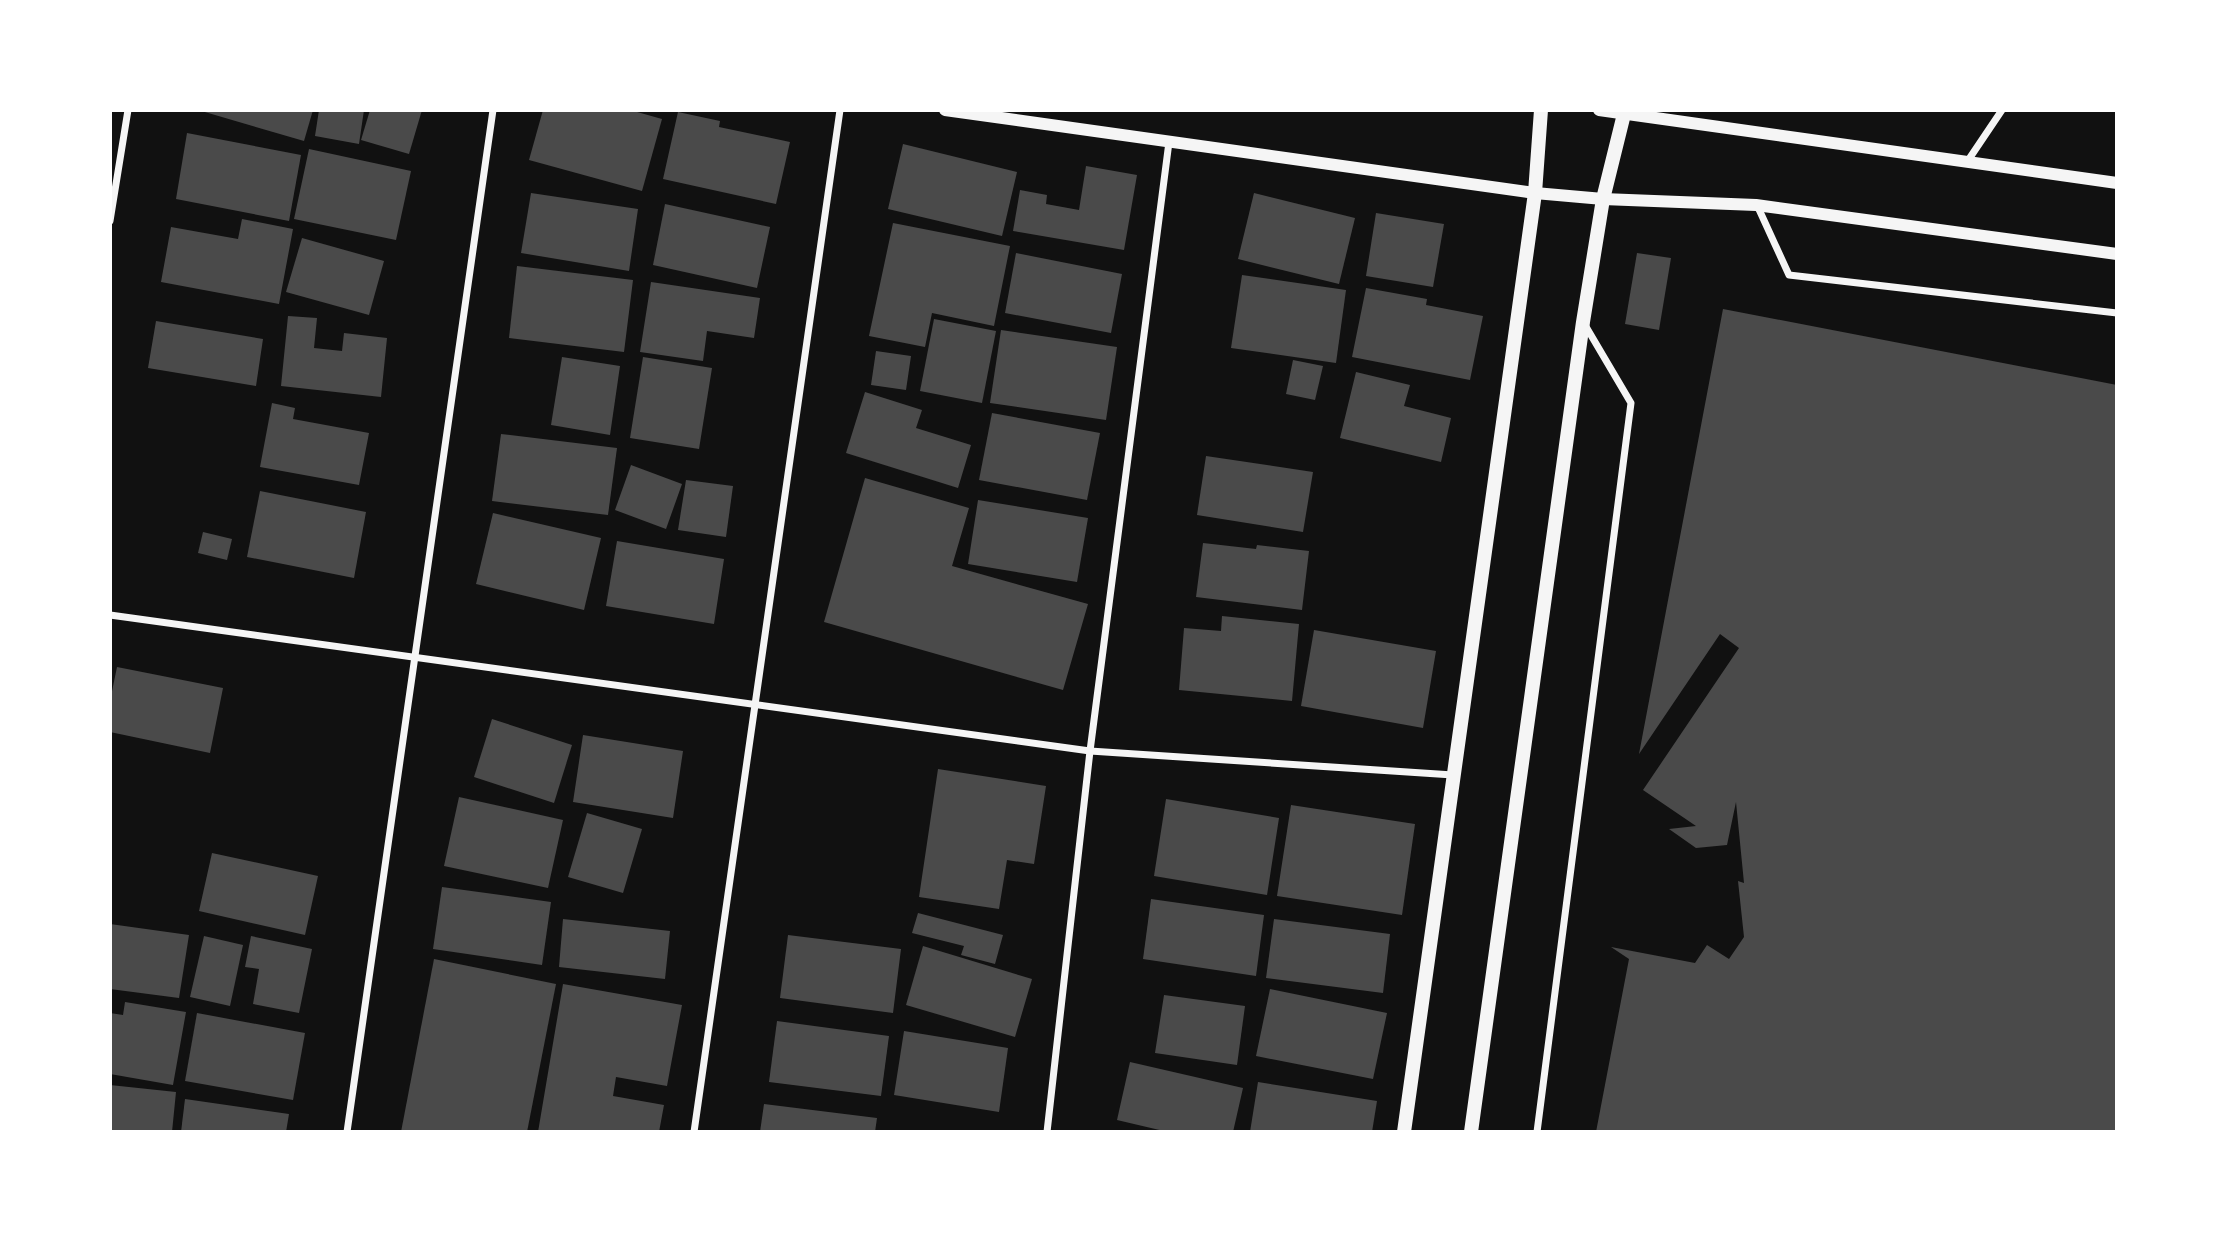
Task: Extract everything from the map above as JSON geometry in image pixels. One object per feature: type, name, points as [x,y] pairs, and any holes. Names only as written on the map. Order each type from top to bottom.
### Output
[{"type":"main road","points":[[1404,1132],[1535,193],[1541,110]]},
{"type":"main road","points":[[1471,1132],[1583,322],[1603,199],[1623,113]]},
{"type":"street","points":[[110,221],[128,110]]},
{"type":"street","points":[[347,1132],[493,110]]},
{"type":"street","points":[[694,1132],[840,110]]},
{"type":"street","points":[[945,110],[1535,193],[1603,199],[1756,205],[2117,254]]},
{"type":"street","points":[[1599,110],[2117,183]]},
{"type":"street","points":[[1968,162],[2002,110]]},
{"type":"street","points":[[1047,1132],[1090,751],[1169,142]]},
{"type":"street","points":[[1756,205],[1789,275],[2117,313]]},
{"type":"street","points":[[1538,1132],[1631,403],[1583,322]]},
{"type":"street","points":[[110,615],[1090,751],[1453,775]]},
{"type":"building","points":[[198,110],[313,110],[304,141]]},
{"type":"building","points":[[319,110],[364,110],[359,144],[315,136]]},
{"type":"building","points":[[370,110],[422,110],[409,154],[361,140]]},
{"type":"building","points":[[543,110],[630,110],[662,119],[642,191],[529,160]]},
{"type":"building","points":[[678,112],[720,121],[719,127],[790,142],[776,204],[663,179]]},
{"type":"building","points":[[187,133],[301,155],[289,221],[176,199]]},
{"type":"building","points":[[903,144],[1017,172],[1002,236],[888,209]]},
{"type":"building","points":[[309,149],[411,171],[396,240],[294,219]]},
{"type":"building","points":[[1086,166],[1137,175],[1124,250],[1013,231],[1020,190],[1047,195],[1046,204],[1079,210]]},
{"type":"building","points":[[531,193],[638,209],[629,271],[521,253]]},
{"type":"building","points":[[1254,193],[1355,218],[1339,284],[1238,259]]},
{"type":"building","points":[[665,204],[770,227],[757,288],[653,265]]},
{"type":"building","points":[[1376,213],[1444,224],[1433,287],[1366,276]]},
{"type":"building","points":[[242,219],[293,229],[279,304],[161,282],[171,227],[238,239]]},
{"type":"building","points":[[893,223],[1010,246],[994,326],[932,313],[925,347],[869,336]]},
{"type":"building","points":[[302,238],[384,261],[369,315],[286,292]]},
{"type":"building","points":[[1016,253],[1122,274],[1111,333],[1005,313]]},
{"type":"building","points":[[1637,253],[1671,258],[1659,330],[1625,324]]},
{"type":"building","points":[[517,266],[633,280],[624,352],[509,338]]},
{"type":"building","points":[[1242,275],[1346,290],[1336,363],[1231,348]]},
{"type":"building","points":[[651,282],[760,298],[754,338],[707,331],[703,361],[640,352]]},
{"type":"building","points":[[1366,288],[1427,299],[1426,305],[1483,316],[1470,380],[1352,357]]},
{"type":"building","points":[[1723,309],[2117,385],[2117,1132],[1596,1132],[1629,959],[1611,947],[1695,963],[1707,945],[1729,959],[1744,937],[1738,881],[1744,883],[1736,802],[1727,845],[1696,848],[1669,829],[1696,826],[1643,790],[1739,648],[1720,634],[1639,754]]},
{"type":"building","points":[[288,316],[317,318],[314,348],[342,351],[344,333],[387,338],[381,397],[281,386]]},
{"type":"building","points":[[934,319],[996,331],[982,403],[920,391]]},
{"type":"building","points":[[156,321],[263,339],[256,386],[148,368]]},
{"type":"building","points":[[1001,330],[1117,347],[1106,420],[990,403]]},
{"type":"building","points":[[876,351],[911,356],[906,390],[871,385]]},
{"type":"building","points":[[562,357],[620,366],[610,435],[551,425]]},
{"type":"building","points":[[643,357],[712,368],[699,449],[630,438]]},
{"type":"building","points":[[1293,360],[1323,366],[1315,400],[1286,394]]},
{"type":"building","points":[[1356,372],[1410,385],[1404,406],[1451,418],[1441,462],[1340,438]]},
{"type":"building","points":[[865,392],[922,410],[916,428],[971,445],[958,488],[846,453]]},
{"type":"building","points":[[272,403],[295,408],[293,419],[369,433],[359,485],[260,467]]},
{"type":"building","points":[[992,413],[1100,433],[1087,500],[979,480]]},
{"type":"building","points":[[501,434],[617,448],[608,515],[492,501]]},
{"type":"building","points":[[1206,456],[1313,472],[1303,532],[1197,515]]},
{"type":"building","points":[[631,465],[682,484],[666,529],[615,510]]},
{"type":"building","points":[[865,478],[969,508],[952,566],[1088,604],[1063,690],[824,622]]},
{"type":"building","points":[[686,480],[733,486],[726,537],[678,530]]},
{"type":"building","points":[[260,491],[366,512],[354,578],[247,557]]},
{"type":"building","points":[[978,500],[1088,518],[1077,582],[968,564]]},
{"type":"building","points":[[493,513],[601,538],[584,610],[476,584]]},
{"type":"building","points":[[203,532],[232,539],[227,560],[198,553]]},
{"type":"building","points":[[617,541],[724,559],[714,624],[606,606]]},
{"type":"building","points":[[1203,543],[1309,551],[1302,610],[1196,597]]},
{"type":"building","points":[[1222,616],[1299,624],[1292,701],[1179,690],[1184,628],[1221,631]]},
{"type":"building","points":[[1314,630],[1436,651],[1423,728],[1301,706]]},
{"type":"building","points":[[117,667],[223,688],[210,753],[110,732],[110,701]]},
{"type":"building","points":[[492,719],[572,745],[554,803],[474,777]]},
{"type":"building","points":[[583,735],[683,751],[673,818],[573,802]]},
{"type":"building","points":[[938,769],[1046,786],[1034,864],[1007,860],[999,909],[919,897]]},
{"type":"building","points":[[459,797],[563,820],[548,888],[444,866]]},
{"type":"building","points":[[1166,799],[1279,818],[1267,895],[1154,876]]},
{"type":"building","points":[[1291,805],[1415,824],[1402,915],[1277,896]]},
{"type":"building","points":[[587,813],[642,829],[623,893],[568,877]]},
{"type":"building","points":[[212,853],[318,876],[305,935],[199,911]]},
{"type":"building","points":[[442,887],[551,902],[542,965],[433,949]]},
{"type":"building","points":[[1151,899],[1264,915],[1256,976],[1143,959]]},
{"type":"building","points":[[918,913],[1003,935],[995,964],[961,955],[964,946],[912,933]]},
{"type":"building","points":[[563,919],[670,931],[665,979],[559,967]]},
{"type":"building","points":[[1274,919],[1390,934],[1383,993],[1266,978]]},
{"type":"building","points":[[110,924],[189,935],[179,998],[110,989]]},
{"type":"building","points":[[788,935],[901,949],[893,1013],[780,998]]},
{"type":"building","points":[[204,936],[243,945],[230,1006],[190,997]]},
{"type":"building","points":[[251,936],[312,949],[299,1013],[253,1004],[259,969],[245,967]]},
{"type":"building","points":[[923,946],[1032,979],[1015,1037],[906,1005]]},
{"type":"building","points":[[434,959],[556,984],[527,1132],[401,1132]]},
{"type":"building","points":[[563,984],[682,1005],[667,1086],[616,1077],[613,1096],[664,1105],[659,1132],[538,1132]]},
{"type":"building","points":[[1270,989],[1387,1013],[1373,1079],[1256,1056]]},
{"type":"building","points":[[1164,995],[1245,1006],[1237,1065],[1155,1053]]},
{"type":"building","points":[[125,1002],[186,1012],[173,1085],[110,1074],[110,1013],[123,1015]]},
{"type":"building","points":[[197,1013],[305,1033],[293,1100],[185,1081]]},
{"type":"building","points":[[777,1021],[889,1036],[881,1096],[769,1082]]},
{"type":"building","points":[[904,1031],[1008,1048],[999,1112],[894,1095]]},
{"type":"building","points":[[1130,1062],[1243,1088],[1233,1132],[1168,1132],[1117,1120]]},
{"type":"building","points":[[1258,1082],[1377,1101],[1372,1132],[1250,1132]]},
{"type":"building","points":[[110,1085],[176,1092],[172,1132],[110,1132]]},
{"type":"building","points":[[185,1099],[289,1114],[286,1132],[181,1132]]},
{"type":"building","points":[[764,1104],[877,1118],[875,1132],[760,1132]]}]
